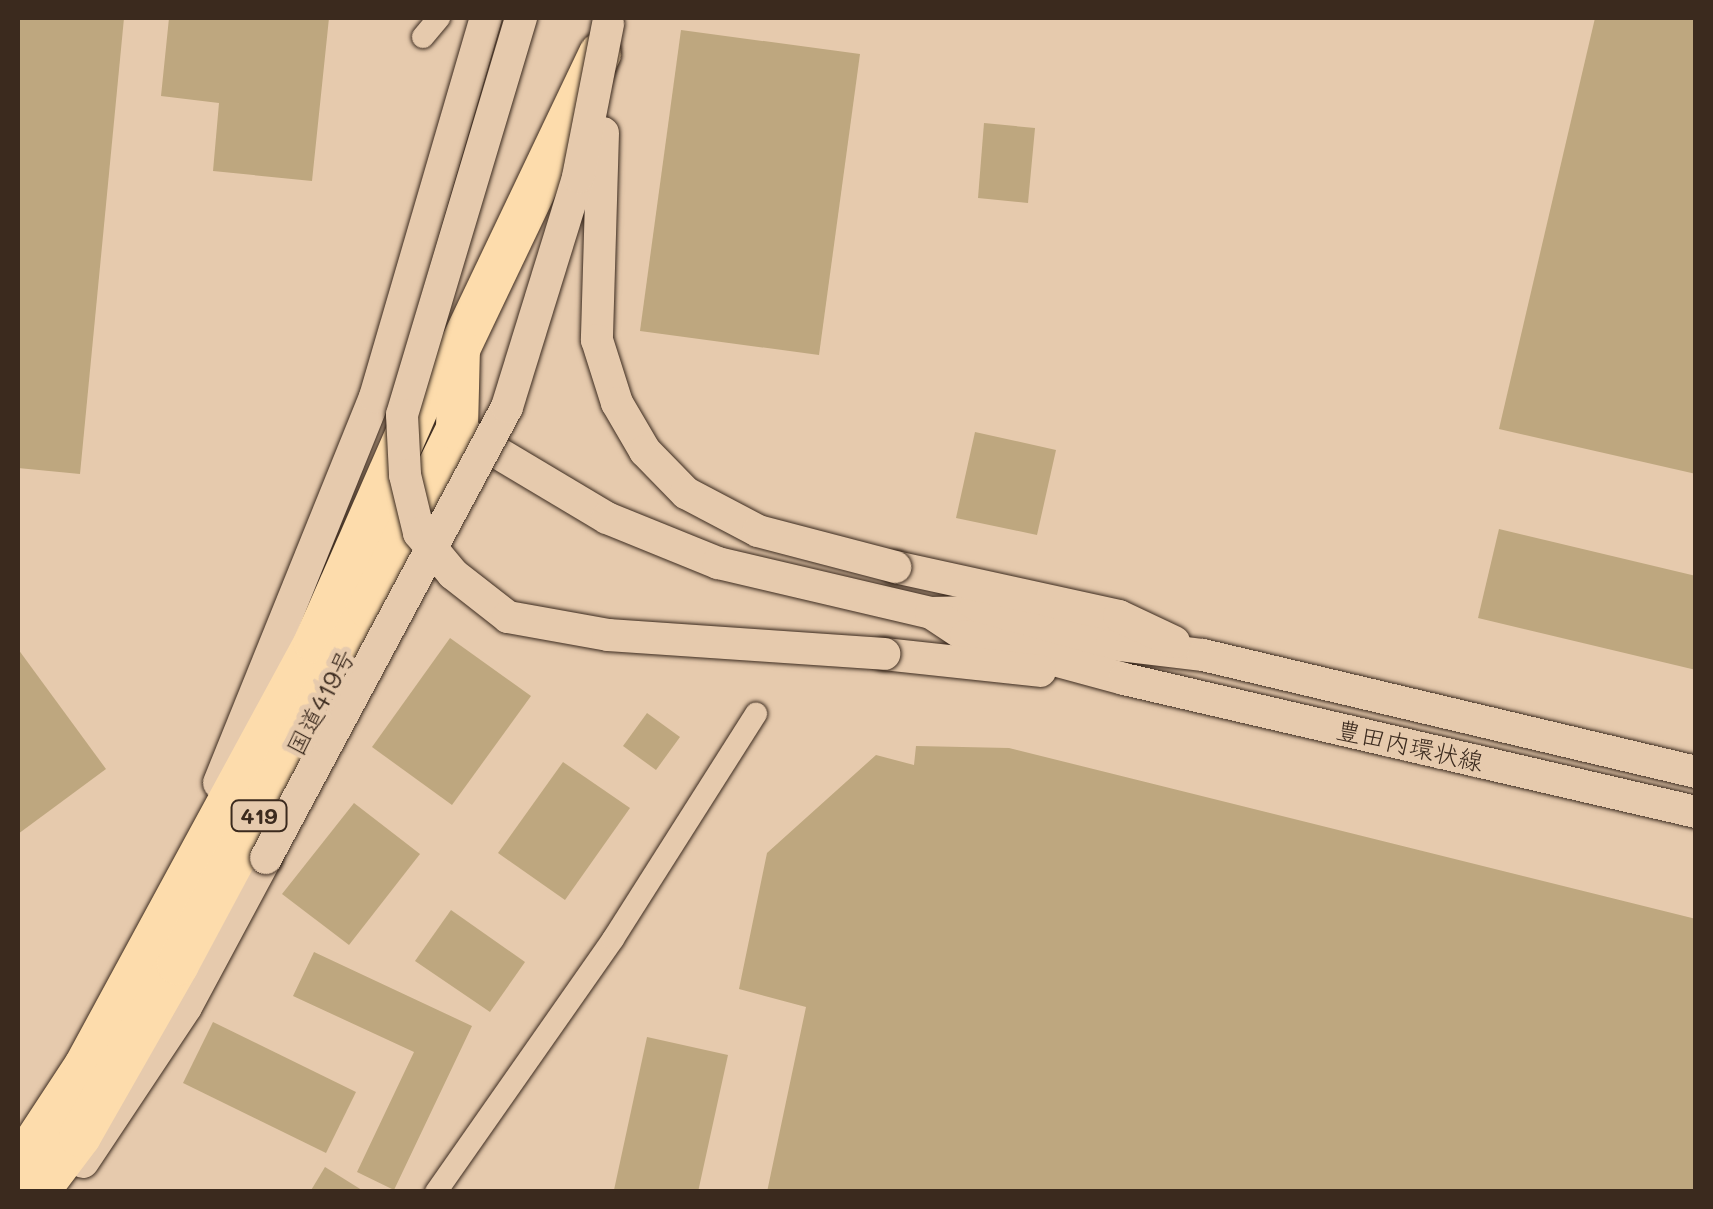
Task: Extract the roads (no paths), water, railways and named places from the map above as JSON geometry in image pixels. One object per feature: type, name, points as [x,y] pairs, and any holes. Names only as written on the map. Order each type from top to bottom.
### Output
[{"type":"highway","name":"国道419号","points":[[18,1168],[85,1066],[315,642],[419,406],[459,348],[611,20]]},
{"type":"highway","name":"国道419号","points":[[38,1192],[80,1136],[344,657],[456,428],[459,348]]},
{"type":"street","points":[[423,37],[440,18]]},
{"type":"street","points":[[152,939],[289,620],[375,397],[486,18]]},
{"type":"street","points":[[521,18],[402,415],[406,475],[419,533],[453,574],[508,616],[608,635],[884,654],[1124,679]]},
{"type":"street","points":[[611,20],[597,340],[616,403],[645,451],[686,493],[758,531],[895,567],[1119,616],[1203,655]]},
{"type":"street","points":[[59,1192],[107,1130],[186,1007],[507,406],[578,176],[611,20]]},
{"type":"street","points":[[419,406],[606,518],[718,563],[931,613],[974,612],[1112,644],[1203,655]]},
{"type":"street","points":[[931,613],[966,636],[1124,679]]},
{"type":"street","name":"豊田内環状線","points":[[1203,655],[1696,772]]},
{"type":"street","name":"豊田内環状線","points":[[1124,679],[1696,812]]},
{"type":"street","points":[[436,1192],[613,940],[756,714]]}]
